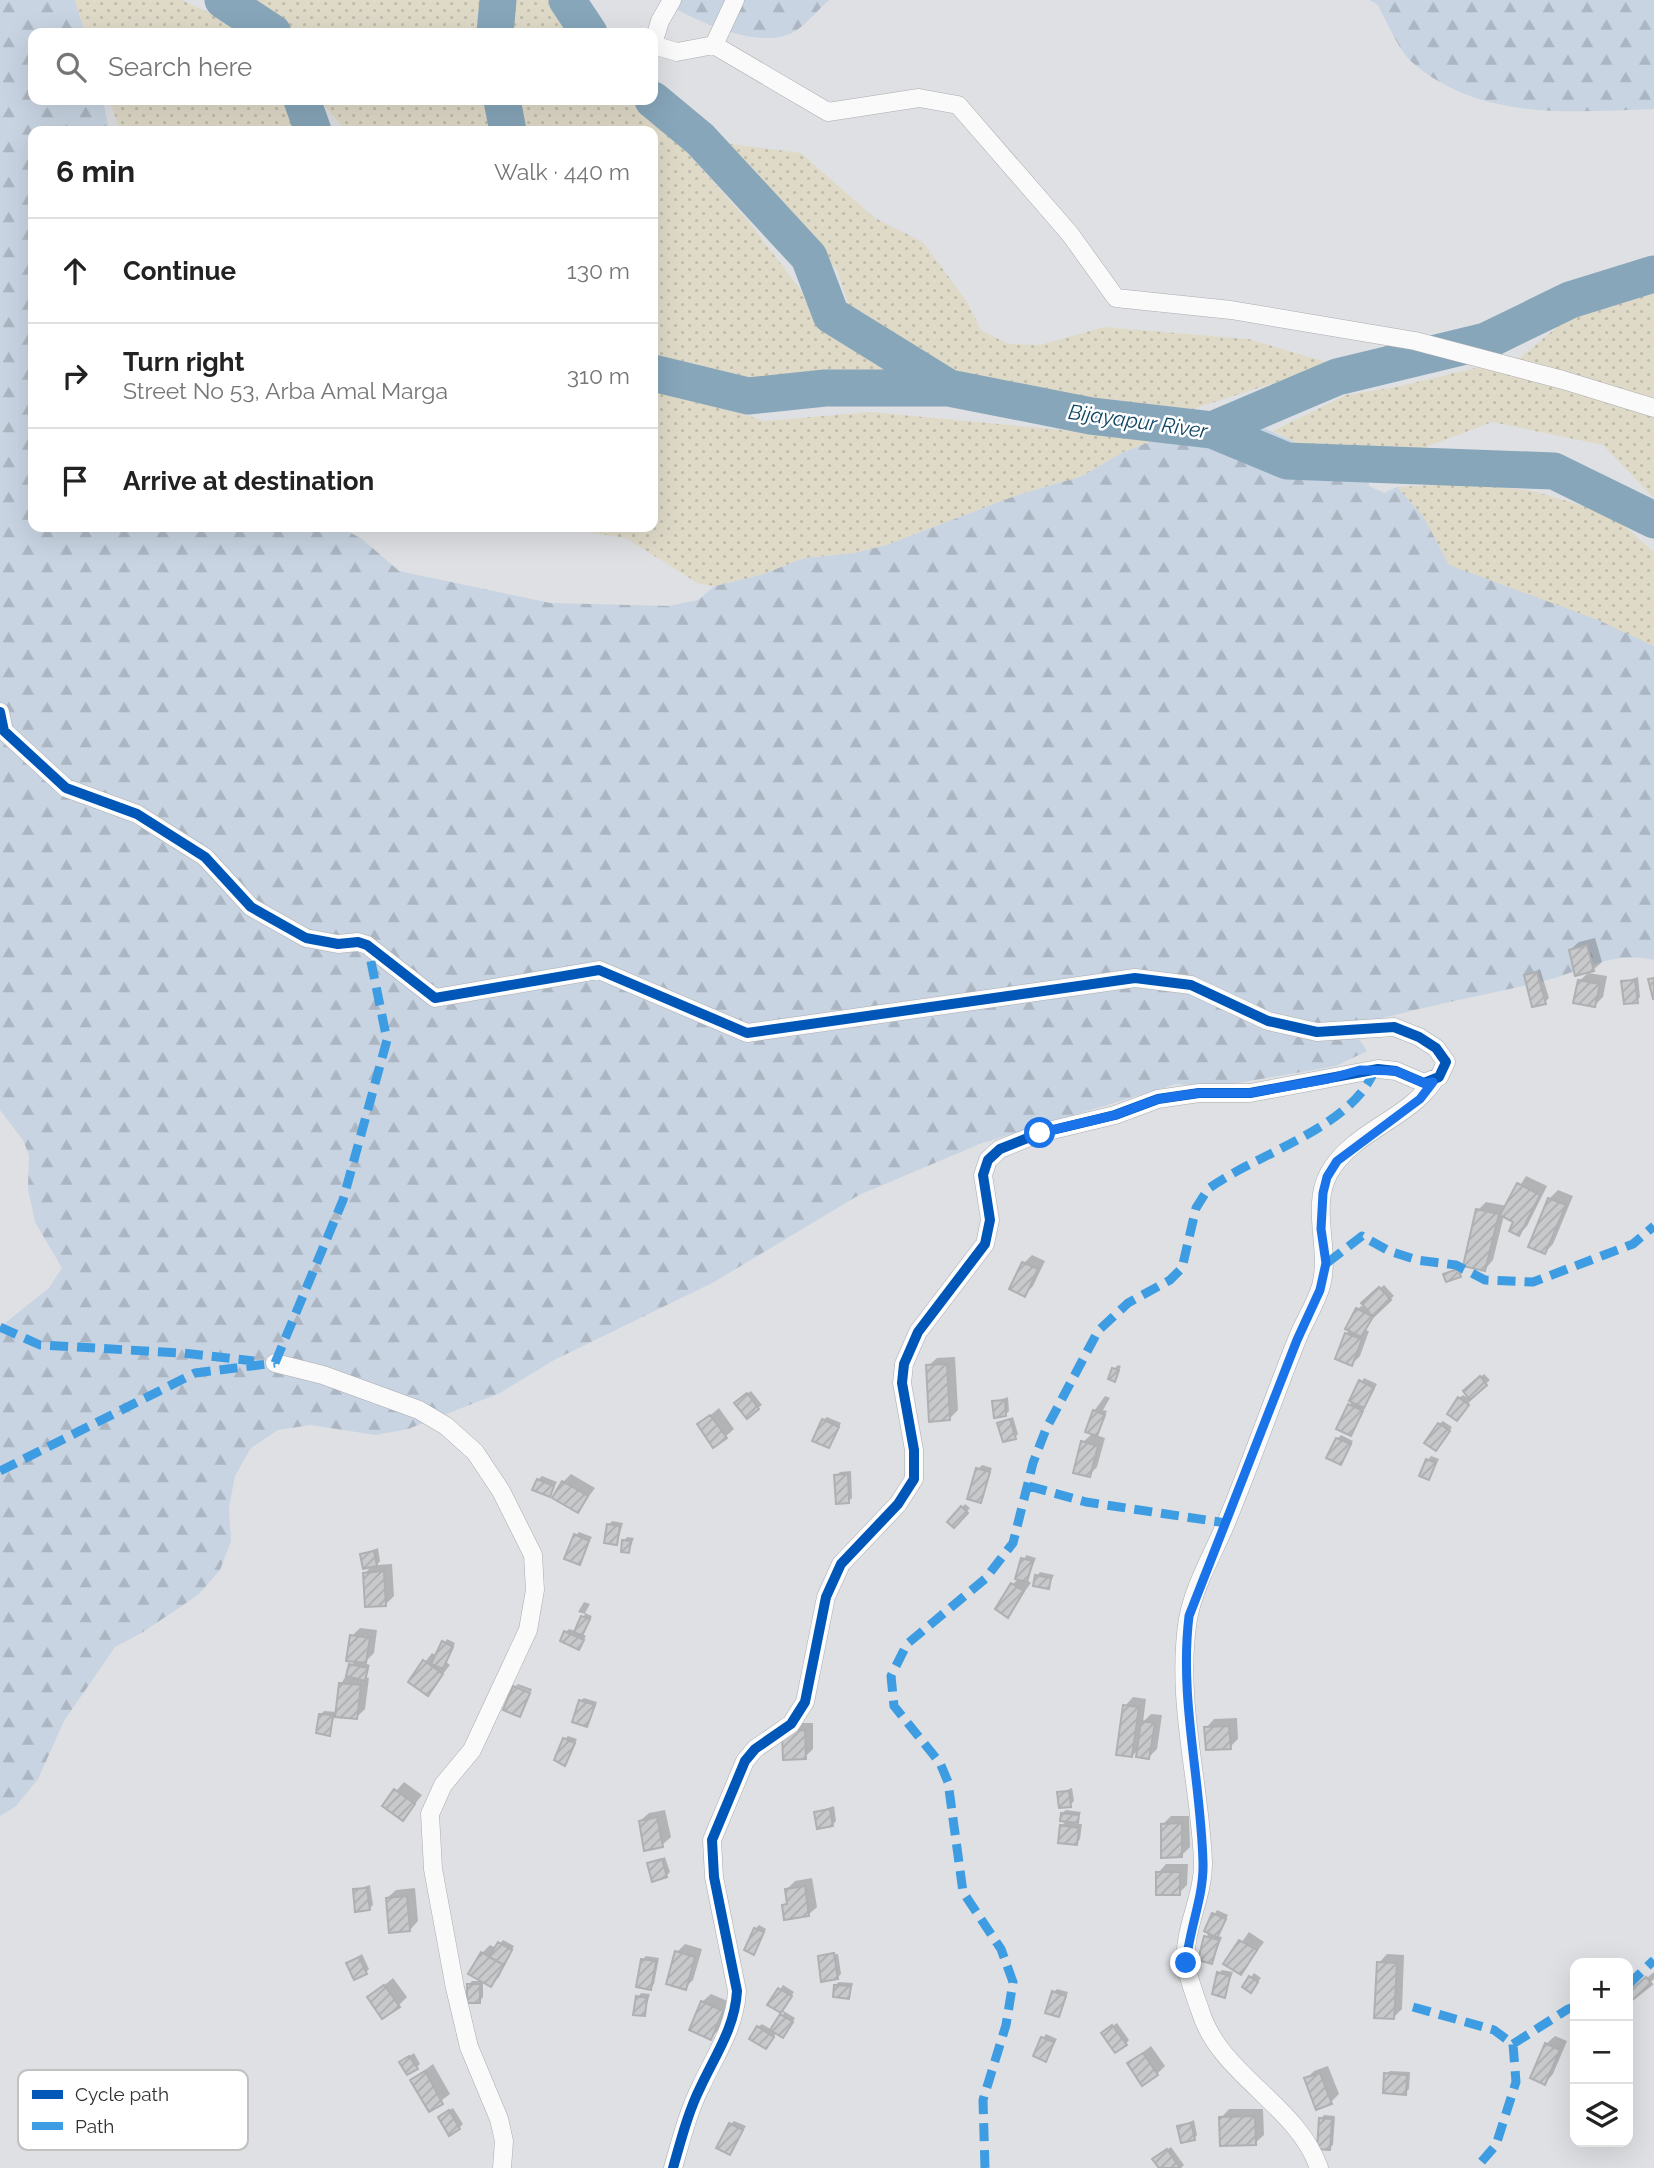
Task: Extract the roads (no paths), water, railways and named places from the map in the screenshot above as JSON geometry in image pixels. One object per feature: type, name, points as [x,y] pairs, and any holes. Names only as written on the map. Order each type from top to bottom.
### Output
[{"type":"street","points":[[658,28],[672,0]]},
{"type":"street","points":[[714,45],[735,0]]},
{"type":"street","points":[[658,46],[677,52],[714,45],[828,111],[919,98],[958,105],[1070,234],[1116,298],[1231,310],[1415,341],[1563,380],[1654,408]]},
{"type":"street","points":[[0,712],[4,731],[66,788],[137,814],[205,857],[251,907],[288,929],[327,942],[367,945],[435,998],[599,970],[747,1033],[1135,978],[1191,985],[1268,1021],[1317,1032],[1394,1027],[1436,1048],[1446,1062],[1444,1071],[1420,1099],[1337,1161],[1327,1177],[1323,1193],[1321,1229],[1326,1263],[1320,1290],[1297,1340],[1253,1457],[1198,1590],[1189,1616],[1185,1643],[1188,1726],[1203,1864],[1186,1963],[1207,2031],[1298,2129],[1319,2168]]},
{"type":"street","points":[[673,2168],[689,2114],[731,2025],[736,2008],[737,1991],[714,1877],[712,1840],[745,1761],[761,1744],[790,1724],[805,1702],[826,1597],[841,1564],[898,1504],[914,1479],[914,1450],[902,1383],[904,1364],[918,1332],[985,1244],[990,1220],[983,1175],[988,1160],[1000,1149],[1063,1125],[1115,1115],[1170,1097],[1250,1093],[1378,1069],[1396,1071],[1424,1083],[1433,1082]]},
{"type":"street","points":[[275,1363],[323,1375],[419,1410],[446,1426],[475,1452],[501,1491],[533,1555],[535,1590],[528,1630],[472,1750],[443,1785],[430,1814],[433,1869],[454,1988],[469,2048],[499,2119],[504,2141],[502,2168]]},
{"type":"waterway","name":"Bijayapur River","points":[[223,0],[265,28]]},
{"type":"waterway","points":[[495,28],[498,0]]},
{"type":"waterway","points":[[567,0],[586,28]]},
{"type":"waterway","points":[[658,104],[700,139],[809,257],[831,315],[949,388]]},
{"type":"waterway","name":"Bijayapur River","points":[[304,105],[311,126]]},
{"type":"waterway","points":[[503,105],[507,126]]},
{"type":"waterway","points":[[1212,430],[1337,377],[1486,341],[1570,300],[1654,274]]},
{"type":"waterway","name":"Bijayapur River","points":[[658,374],[748,396],[825,388],[949,388],[1091,416],[1212,430],[1287,461],[1554,471],[1654,520]]}]
